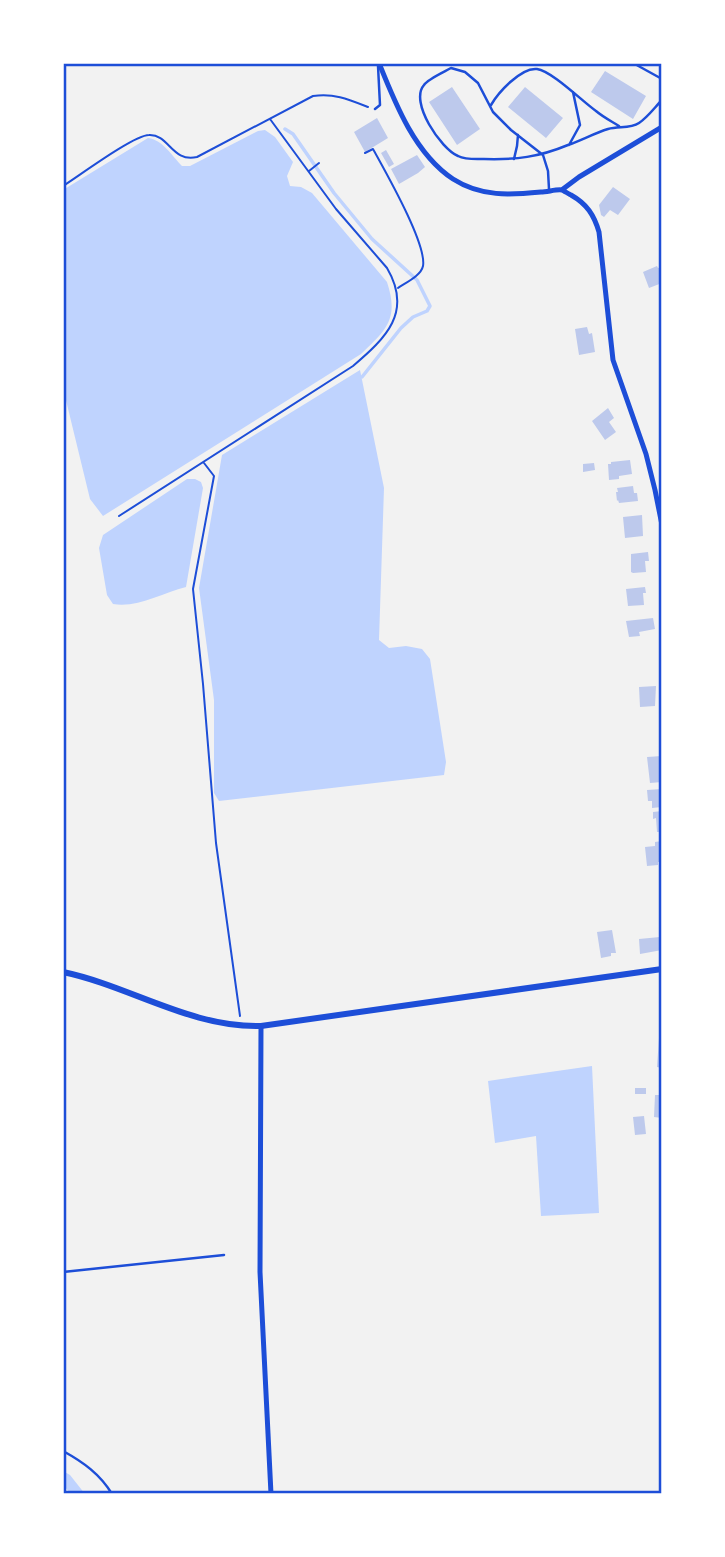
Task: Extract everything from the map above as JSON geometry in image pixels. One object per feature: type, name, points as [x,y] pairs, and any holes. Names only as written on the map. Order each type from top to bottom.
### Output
[{"type":"street","points":[[378,63],[407,124],[429,156],[444,172],[468,187],[496,194],[563,189],[662,127]]},
{"type":"street","points":[[563,189],[584,204],[597,223],[613,360],[646,454],[662,525]]},
{"type":"street","points":[[63,972],[209,1021],[242,1027],[662,969]]},
{"type":"street","points":[[261,1026],[260,1272],[271,1494]]},
{"type":"lane","points":[[375,109],[380,105],[378,63]]},
{"type":"lane","points":[[634,63],[662,79]]},
{"type":"lane","points":[[550,192],[548,171],[542,155],[493,112],[478,83],[465,72],[451,68],[423,85],[419,98],[429,125],[456,156],[469,159],[514,159],[542,155],[605,130],[638,124],[662,100]]},
{"type":"lane","points":[[490,106],[498,93],[527,71],[537,69],[548,74],[619,126]]},
{"type":"lane","points":[[569,145],[580,125],[573,92]]},
{"type":"lane","points":[[514,159],[517,135]]},
{"type":"lane","points":[[63,1272],[224,1255]]},
{"type":"lane","points":[[63,1451],[93,1471],[111,1494]]},
{"type":"path","points":[[63,186],[136,138],[150,134],[160,138],[181,157],[188,159],[197,157],[313,96],[327,94],[375,109]]},
{"type":"path","points":[[119,516],[354,366],[391,328],[397,289],[387,268],[336,209],[270,119]]},
{"type":"path","points":[[365,153],[373,149],[407,215],[422,256],[422,268],[417,275],[397,289]]},
{"type":"path","points":[[310,170],[319,163]]},
{"type":"path","points":[[204,462],[214,475],[193,589],[194,611],[216,843],[242,1027]]},
{"type":"water","points":[[265,130],[275,137],[293,162],[287,176],[290,186],[301,187],[312,193],[387,282],[392,305],[388,322],[384,330],[361,354],[103,516],[90,499],[63,388],[63,190],[148,138],[163,145],[182,166],[190,166],[258,131]]},
{"type":"water","points":[[360,370],[384,488],[379,640],[389,648],[406,646],[422,649],[430,659],[446,762],[444,775],[219,801],[214,793],[214,700],[199,588],[222,455]]},
{"type":"water","points":[[187,479],[201,482],[203,488],[186,587],[141,602],[113,604],[107,595],[99,548],[103,535]]},
{"type":"water","points":[[592,1066],[599,1213],[541,1216],[536,1136],[495,1143],[488,1081]]},
{"type":"water","points":[[63,1471],[70,1475],[85,1494],[71,1494],[63,1485]]},
{"type":"building","points":[[605,71],[646,96],[633,119],[591,92]]},
{"type":"building","points":[[452,87],[480,129],[457,145],[429,102]]},
{"type":"building","points":[[525,87],[563,118],[546,138],[508,107]]},
{"type":"building","points":[[377,118],[388,138],[365,152],[354,132]]},
{"type":"building","points":[[386,150],[394,164],[389,167],[381,153]]},
{"type":"building","points":[[417,155],[425,167],[399,184],[391,169]]},
{"type":"building","points":[[613,187],[630,199],[618,215],[610,210],[604,217],[599,205]]},
{"type":"building","points":[[657,266],[662,267],[662,283],[649,288],[643,272]]},
{"type":"building","points":[[587,327],[589,334],[592,333],[595,352],[579,355],[575,329]]},
{"type":"building","points":[[608,408],[614,418],[609,422],[616,432],[605,440],[592,421]]},
{"type":"building","points":[[630,460],[632,474],[609,480],[608,464]]},
{"type":"building","points":[[594,463],[595,470],[583,472],[583,464]]},
{"type":"building","points":[[633,486],[638,501],[619,503],[617,488]]},
{"type":"building","points":[[642,515],[643,536],[625,538],[623,517]]},
{"type":"building","points":[[648,552],[646,572],[631,572],[631,554]]},
{"type":"building","points":[[645,587],[644,605],[628,606],[626,589]]},
{"type":"building","points":[[653,618],[655,629],[639,632],[640,636],[629,637],[626,621]]},
{"type":"building","points":[[656,686],[655,706],[640,707],[639,687]]},
{"type":"building","points":[[662,756],[662,782],[650,783],[647,757]]},
{"type":"building","points":[[662,789],[662,807],[652,808],[647,790]]},
{"type":"building","points":[[662,811],[662,832],[657,832],[653,812]]},
{"type":"building","points":[[662,841],[662,862],[647,866],[645,847],[655,846],[655,842]]},
{"type":"building","points":[[612,930],[616,953],[601,958],[597,932]]},
{"type":"building","points":[[660,937],[662,950],[640,954],[639,939]]},
{"type":"building","points":[[659,1038],[662,1038],[662,1068],[657,1067]]},
{"type":"building","points":[[635,1088],[646,1088],[646,1094],[635,1094]]},
{"type":"building","points":[[655,1095],[662,1095],[662,1118],[654,1117]]},
{"type":"building","points":[[644,1116],[646,1134],[635,1135],[633,1117]]},
{"type":"waterway","points":[[285,129],[293,134],[334,193],[372,239],[417,280],[430,306],[427,311],[413,317],[401,328],[362,377]]}]
